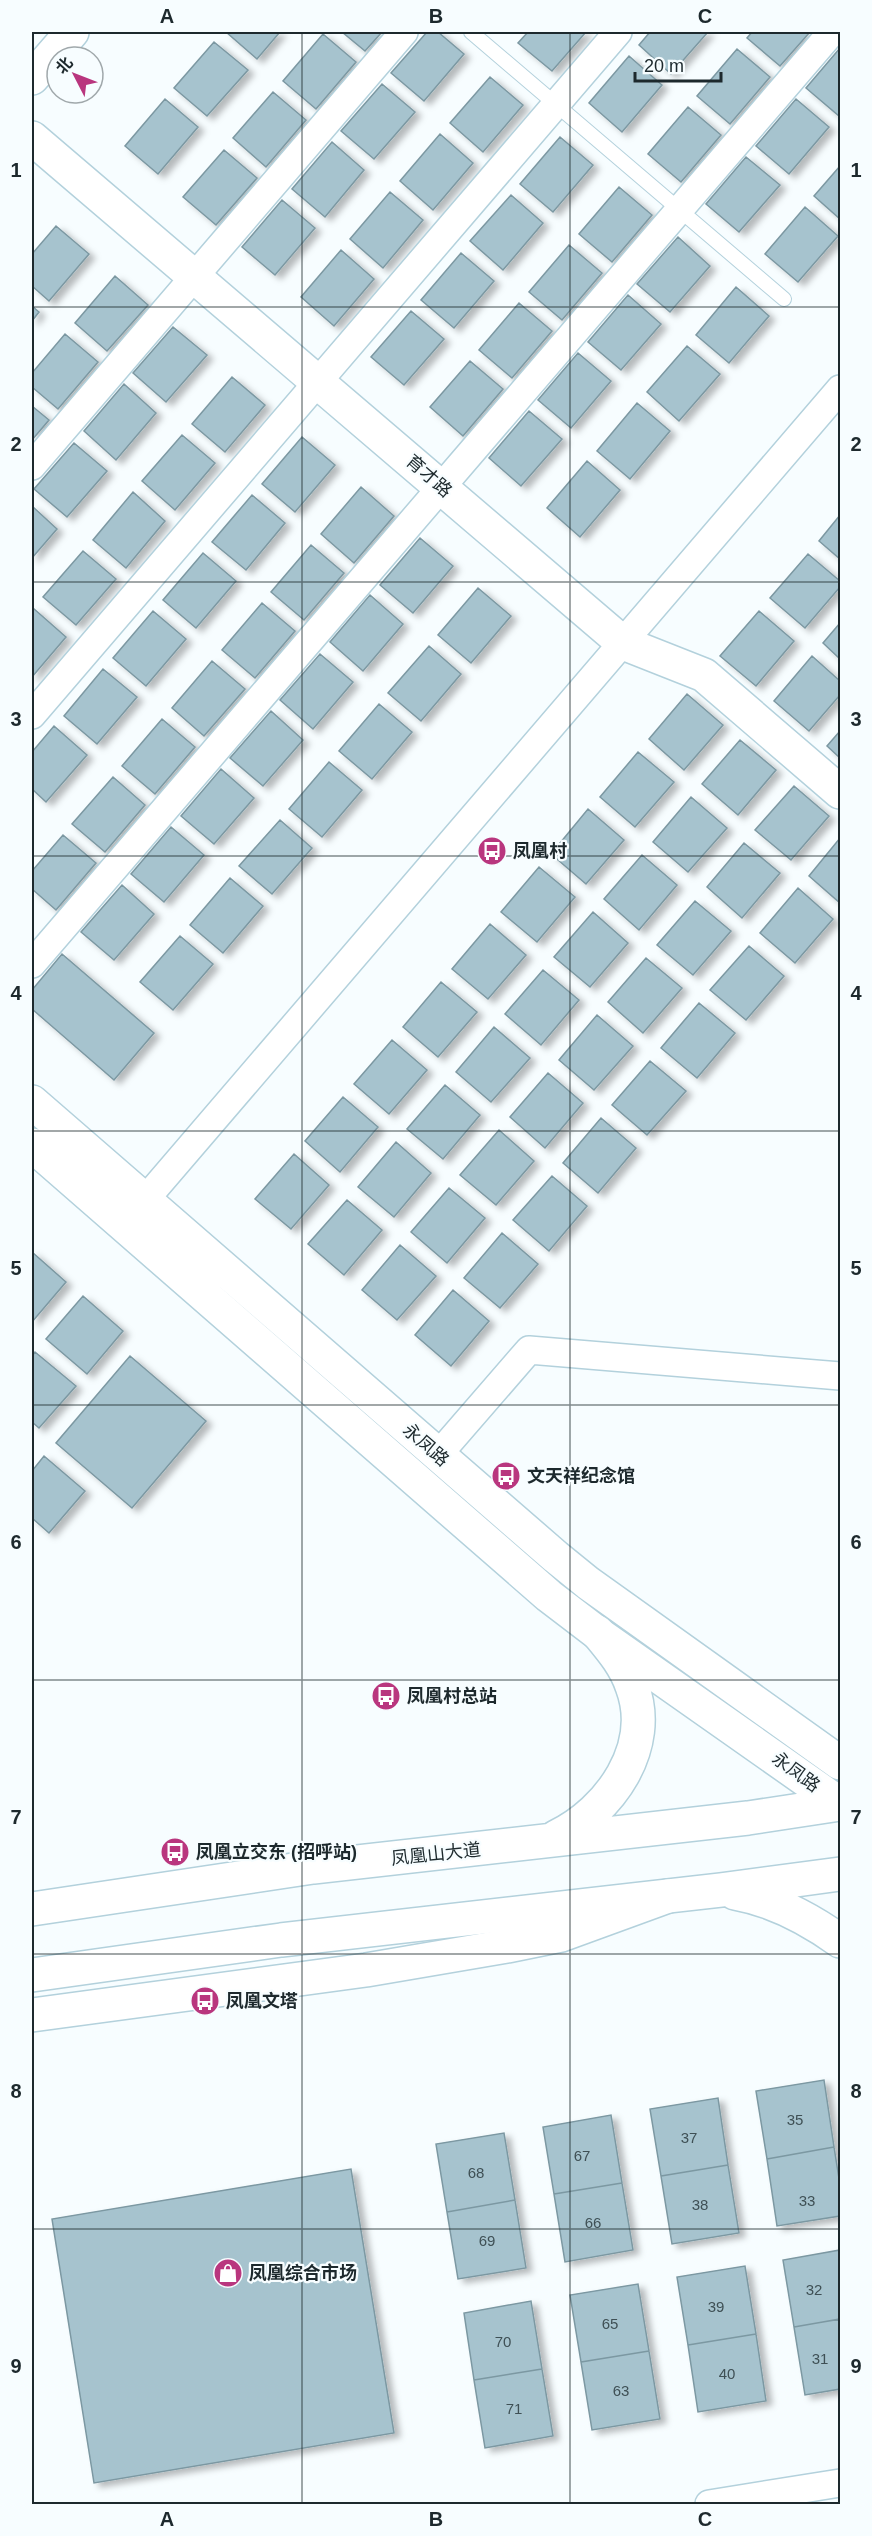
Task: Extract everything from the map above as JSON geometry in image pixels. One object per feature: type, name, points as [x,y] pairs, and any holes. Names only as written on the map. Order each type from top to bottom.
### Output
[{"type":"street","points":[[32,78],[72,32]]},
{"type":"street","points":[[32,466],[404,32]]},
{"type":"street","points":[[32,715],[618,32]]},
{"type":"street","points":[[32,964],[832,32]]},
{"type":"street","name":"育才路","points":[[32,138],[623,643],[704,675],[840,792]]},
{"type":"street","points":[[123,1225],[840,389]]},
{"type":"street","name":"永凤路","points":[[32,1102],[588,1583],[840,1763]]},
{"type":"street","name":"永凤路","points":[[32,1145],[540,1588],[597,1632],[840,1804]]},
{"type":"street","points":[[438,1455],[529,1350],[840,1376]]},
{"type":"street","points":[[546,1841],[583,1822],[606,1799],[625,1770],[636,1738],[638,1713],[633,1686],[620,1661],[597,1632]]},
{"type":"street","name":"凤凰山大道","points":[[32,1909],[313,1867],[748,1818],[840,1804]]},
{"type":"street","points":[[32,1975],[321,1935],[721,1890],[840,1874]]},
{"type":"street","points":[[721,1890],[752,1896],[785,1908],[840,1941]]},
{"type":"street","points":[[32,2015],[366,1970],[507,1946],[561,1935],[668,1896]]},
{"type":"street","points":[[709,2505],[840,2482]]},
{"type":"lane","points":[[471,32],[784,299]]},
{"type":"building","points":[[226,32],[280,32],[257,59]]},
{"type":"building","points":[[342,32],[382,32],[365,51]]},
{"type":"building","points":[[427,32],[438,32],[464,54],[424,101],[391,73]]},
{"type":"building","points":[[528,32],[586,32],[552,71],[518,43]]},
{"type":"building","points":[[650,32],[708,32],[671,74],[639,45]]},
{"type":"building","points":[[752,32],[810,32],[780,66],[747,38]]},
{"type":"building","points":[[323,34],[356,62],[316,109],[283,81]]},
{"type":"building","points":[[214,42],[248,70],[207,116],[174,88]]},
{"type":"building","points":[[840,48],[840,114],[839,116],[806,88]]},
{"type":"building","points":[[737,49],[770,77],[730,124],[697,96]]},
{"type":"building","points":[[629,56],[662,85],[622,132],[589,103]]},
{"type":"building","points":[[490,77],[523,105],[483,152],[450,123]]},
{"type":"building","points":[[382,84],[415,112],[374,159],[341,131]]},
{"type":"building","points":[[273,92],[306,120],[266,167],[233,138]]},
{"type":"building","points":[[165,99],[198,127],[158,174],[125,146]]},
{"type":"building","points":[[796,99],[829,127],[789,174],[756,146]]},
{"type":"building","points":[[688,107],[721,135],[681,182],[648,154]]},
{"type":"building","points":[[440,134],[473,163],[433,210],[400,181]]},
{"type":"building","points":[[560,137],[593,165],[553,212],[520,184]]},
{"type":"building","points":[[332,142],[364,170],[325,217],[292,189]]},
{"type":"building","points":[[224,150],[257,178],[216,225],[183,197]]},
{"type":"building","points":[[746,157],[780,185],[739,232],[706,204]]},
{"type":"building","points":[[840,166],[840,219],[814,196]]},
{"type":"building","points":[[619,187],[652,215],[612,262],[579,234]]},
{"type":"building","points":[[390,192],[423,220],[383,268],[350,239]]},
{"type":"building","points":[[511,195],[543,223],[503,270],[470,241]]},
{"type":"building","points":[[282,200],[315,228],[275,275],[242,247]]},
{"type":"building","points":[[805,207],[838,236],[798,282],[765,254]]},
{"type":"building","points":[[56,226],[89,254],[49,301],[32,286],[32,254]]},
{"type":"building","points":[[678,237],[710,266],[670,312],[637,284]]},
{"type":"building","points":[[569,245],[602,273],[562,320],[529,292]]},
{"type":"building","points":[[341,250],[374,279],[334,326],[301,297]]},
{"type":"building","points":[[461,253],[494,281],[454,328],[421,300]]},
{"type":"building","points":[[115,276],[148,305],[107,351],[75,323]]},
{"type":"building","points":[[736,287],[769,316],[729,363],[696,335]]},
{"type":"building","points":[[628,295],[661,324],[621,370],[588,342]]},
{"type":"building","points":[[519,303],[552,331],[512,378],[479,350]]},
{"type":"building","points":[[32,306],[39,312],[32,321]]},
{"type":"building","points":[[411,311],[444,339],[404,385],[371,357]]},
{"type":"building","points":[[173,327],[207,355],[166,402],[133,373]]},
{"type":"building","points":[[65,334],[98,362],[58,409],[32,387],[32,373]]},
{"type":"building","points":[[687,346],[720,374],[679,421],[647,392]]},
{"type":"building","points":[[578,353],[611,381],[571,428],[538,400]]},
{"type":"building","points":[[470,361],[503,389],[463,436],[430,407]]},
{"type":"building","points":[[232,377],[265,405],[225,452],[192,424]]},
{"type":"building","points":[[124,384],[156,413],[116,460],[84,431]]},
{"type":"building","points":[[637,403],[670,431],[630,479],[597,451]]},
{"type":"building","points":[[32,406],[49,420],[32,440]]},
{"type":"building","points":[[529,411],[562,439],[521,486],[489,458]]},
{"type":"building","points":[[182,435],[215,463],[175,510],[142,481]]},
{"type":"building","points":[[302,437],[335,465],[295,512],[262,484]]},
{"type":"building","points":[[74,443],[107,471],[67,517],[34,489]]},
{"type":"building","points":[[587,461],[620,490],[580,537],[547,508]]},
{"type":"building","points":[[361,487],[394,516],[354,563],[321,534]]},
{"type":"building","points":[[133,492],[165,521],[126,568],[93,540]]},
{"type":"building","points":[[252,495],[285,523],[246,570],[212,542]]},
{"type":"building","points":[[32,506],[57,529],[32,558]]},
{"type":"building","points":[[840,515],[840,559],[819,541]]},
{"type":"building","points":[[420,538],[453,566],[413,613],[380,585]]},
{"type":"building","points":[[311,545],[344,573],[304,620],[271,592]]},
{"type":"building","points":[[83,551],[116,579],[76,625],[43,597]]},
{"type":"building","points":[[203,553],[236,581],[196,628],[163,600]]},
{"type":"building","points":[[808,554],[840,581],[840,587],[805,628],[770,598]]},
{"type":"building","points":[[478,588],[511,616],[471,663],[438,635]]},
{"type":"building","points":[[370,595],[403,624],[363,671],[330,642]]},
{"type":"building","points":[[262,603],[295,631],[255,678],[222,650]]},
{"type":"building","points":[[33,608],[66,637],[32,677],[32,610]]},
{"type":"building","points":[[153,611],[186,639],[146,686],[113,658]]},
{"type":"building","points":[[759,611],[794,641],[756,686],[720,656]]},
{"type":"building","points":[[840,623],[840,659],[823,643]]},
{"type":"building","points":[[429,646],[461,674],[421,721],[388,693]]},
{"type":"building","points":[[320,654],[353,682],[313,729],[280,700]]},
{"type":"building","points":[[812,656],[840,681],[840,695],[809,731],[774,701]]},
{"type":"building","points":[[212,661],[245,689],[204,736],[172,708]]},
{"type":"building","points":[[103,669],[137,697],[97,744],[64,716]]},
{"type":"building","points":[[687,694],[723,725],[684,770],[649,739]]},
{"type":"building","points":[[379,704],[412,732],[372,779],[339,751]]},
{"type":"building","points":[[271,711],[303,740],[263,786],[230,758]]},
{"type":"building","points":[[162,719],[195,747],[155,794],[122,766]]},
{"type":"building","points":[[54,726],[87,755],[46,802],[32,789],[32,752]]},
{"type":"building","points":[[840,731],[840,758],[827,746]]},
{"type":"building","points":[[740,740],[776,770],[738,815],[702,784]]},
{"type":"building","points":[[638,752],[674,782],[635,827],[600,797]]},
{"type":"building","points":[[329,762],[362,790],[322,837],[289,809]]},
{"type":"building","points":[[221,769],[254,798],[214,844],[181,816]]},
{"type":"building","points":[[113,777],[145,805],[105,852],[72,824]]},
{"type":"building","points":[[794,786],[829,816],[791,860],[755,830]]},
{"type":"building","points":[[691,797],[727,828],[688,872],[653,842]]},
{"type":"building","points":[[588,809],[624,840],[586,884],[551,854]]},
{"type":"building","points":[[280,820],[312,848],[272,894],[239,866]]},
{"type":"building","points":[[171,827],[204,855],[164,902],[131,874]]},
{"type":"building","points":[[63,835],[96,863],[56,910],[32,889],[32,871]]},
{"type":"building","points":[[840,838],[840,903],[809,876]]},
{"type":"building","points":[[744,843],[780,873],[742,918],[707,887]]},
{"type":"building","points":[[642,855],[677,885],[639,930],[604,899]]},
{"type":"building","points":[[539,867],[575,897],[537,942],[501,912]]},
{"type":"building","points":[[230,878],[263,906],[223,953],[190,925]]},
{"type":"building","points":[[122,885],[154,914],[114,960],[81,932]]},
{"type":"building","points":[[798,888],[833,919],[795,963],[760,933]]},
{"type":"building","points":[[695,901],[731,931],[693,975],[657,945]]},
{"type":"building","points":[[593,912],[628,943],[590,987],[554,957]]},
{"type":"building","points":[[490,924],[526,955],[488,999],[452,969]]},
{"type":"building","points":[[180,936],[213,964],[173,1010],[140,982]]},
{"type":"building","points":[[749,946],[784,976],[746,1020],[710,990]]},
{"type":"building","points":[[62,954],[154,1033],[114,1080],[32,1009],[32,990]]},
{"type":"building","points":[[646,958],[682,988],[643,1033],[608,1002]]},
{"type":"building","points":[[543,970],[579,1000],[541,1045],[505,1014]]},
{"type":"building","points":[[441,982],[477,1012],[438,1057],[403,1027]]},
{"type":"building","points":[[699,1003],[735,1033],[697,1078],[661,1048]]},
{"type":"building","points":[[597,1015],[633,1046],[594,1090],[559,1060]]},
{"type":"building","points":[[494,1027],[530,1058],[491,1102],[456,1072]]},
{"type":"building","points":[[392,1040],[427,1070],[389,1114],[354,1084]]},
{"type":"building","points":[[650,1061],[686,1091],[647,1135],[612,1105]]},
{"type":"building","points":[[548,1073],[583,1103],[545,1148],[510,1117]]},
{"type":"building","points":[[445,1085],[480,1115],[443,1159],[407,1129]]},
{"type":"building","points":[[343,1097],[378,1127],[340,1172],[305,1141]]},
{"type":"building","points":[[601,1118],[636,1148],[598,1193],[563,1163]]},
{"type":"building","points":[[499,1130],[534,1161],[496,1205],[460,1175]]},
{"type":"building","points":[[396,1142],[431,1173],[394,1217],[358,1187]]},
{"type":"building","points":[[294,1154],[329,1185],[291,1229],[255,1199]]},
{"type":"building","points":[[552,1176],[587,1206],[549,1251],[513,1220]]},
{"type":"building","points":[[449,1188],[485,1218],[447,1263],[411,1232]]},
{"type":"building","points":[[347,1200],[382,1230],[344,1275],[308,1244]]},
{"type":"building","points":[[502,1233],[538,1264],[500,1308],[464,1278]]},
{"type":"building","points":[[400,1245],[436,1276],[397,1320],[362,1290]]},
{"type":"building","points":[[32,1252],[66,1282],[32,1322]]},
{"type":"building","points":[[453,1290],[489,1321],[451,1366],[415,1335]]},
{"type":"building","points":[[83,1296],[123,1331],[87,1374],[46,1339]]},
{"type":"building","points":[[35,1352],[76,1386],[39,1428],[32,1422],[32,1356]]},
{"type":"building","points":[[130,1356],[206,1421],[132,1508],[56,1443]]},
{"type":"building","points":[[44,1456],[85,1491],[49,1533],[32,1518],[32,1471]]},
{"type":"building","points":[[824,2080],[834,2147],[767,2159],[756,2091]]},
{"type":"building","points":[[718,2098],[728,2165],[661,2176],[650,2109]]},
{"type":"building","points":[[611,2115],[622,2183],[554,2194],[543,2127]]},
{"type":"building","points":[[504,2133],[515,2200],[447,2212],[436,2144]]},
{"type":"building","points":[[834,2147],[840,2185],[840,2216],[777,2226],[767,2159]]},
{"type":"building","points":[[728,2165],[739,2233],[672,2244],[661,2176]]},
{"type":"building","points":[[351,2169],[394,2433],[94,2483],[52,2219]]},
{"type":"building","points":[[622,2183],[633,2250],[565,2262],[554,2194]]},
{"type":"building","points":[[515,2200],[526,2268],[458,2279],[447,2212]]},
{"type":"building","points":[[840,2250],[840,2319],[794,2327],[783,2260]]},
{"type":"building","points":[[745,2266],[756,2334],[688,2345],[677,2277]]},
{"type":"building","points":[[638,2284],[649,2351],[581,2362],[570,2295]]},
{"type":"building","points":[[531,2301],[542,2369],[474,2380],[464,2313]]},
{"type":"building","points":[[840,2319],[840,2389],[805,2395],[794,2327]]},
{"type":"building","points":[[756,2334],[766,2401],[698,2412],[688,2345]]},
{"type":"building","points":[[649,2351],[660,2419],[592,2430],[581,2362]]},
{"type":"building","points":[[542,2369],[553,2436],[485,2448],[474,2380]]},
{"type":"place","name":"凤凰村","points":[[492,851]]},
{"type":"place","name":"文天祥纪念馆","points":[[506,1476]]},
{"type":"place","name":"凤凰村总站","points":[[386,1696]]},
{"type":"place","name":"凤凰立交东 (招呼站)","points":[[175,1852]]},
{"type":"place","name":"凤凰文塔","points":[[205,2001]]},
{"type":"place","name":"凤凰综合市场","points":[[228,2273]]}]
